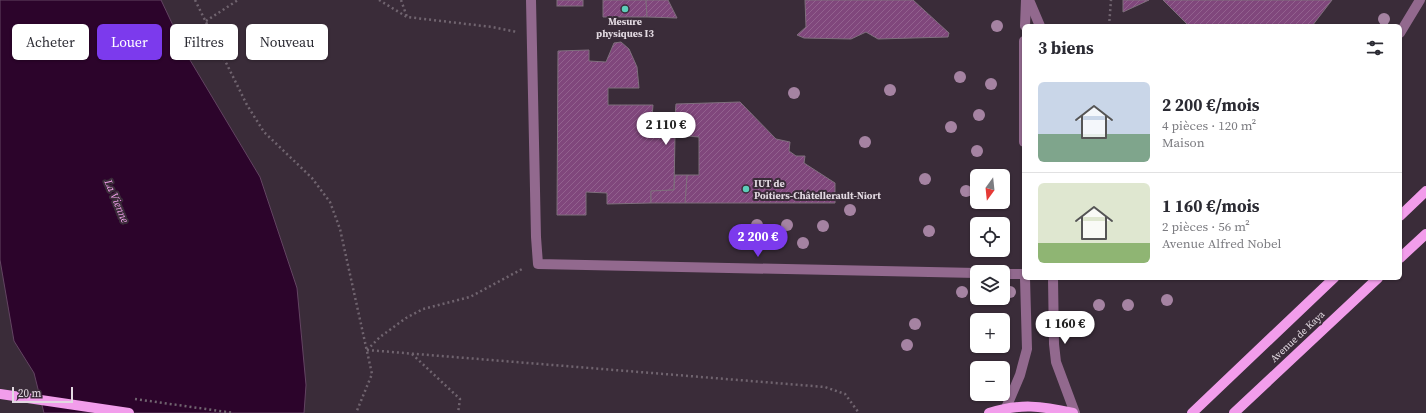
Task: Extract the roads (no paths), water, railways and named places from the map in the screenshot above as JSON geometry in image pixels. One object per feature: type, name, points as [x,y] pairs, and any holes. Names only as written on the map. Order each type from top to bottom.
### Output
[{"type":"main road","points":[[1402,214],[1426,192]]},
{"type":"main road","points":[[1402,256],[1426,234]]},
{"type":"main road","name":"Avenue de Kaya","points":[[1192,413],[1332,280]]},
{"type":"main road","name":"Avenue de Kaya","points":[[1234,413],[1376,280]]},
{"type":"main road","points":[[0,394],[129,413]]},
{"type":"main road","points":[[989,413],[1006,408],[1041,406],[1074,413]]},
{"type":"street","points":[[531,0],[536,237],[538,264],[970,273]]},
{"type":"street","points":[[1025,24],[1028,0]]},
{"type":"street","points":[[1028,0],[1039,24]]},
{"type":"street","points":[[1402,30],[1420,0]]},
{"type":"street","points":[[1010,274],[1022,274]]},
{"type":"street","points":[[1006,408],[1020,375],[1026,355],[1025,280]]},
{"type":"street","points":[[1053,280],[1054,344],[1056,362],[1074,413]]},
{"type":"water","name":"La Vienne","points":[[0,0],[161,0],[172,24],[170,24],[170,60],[190,60],[260,177],[297,288],[306,385],[304,413],[44,413],[34,373],[14,341],[0,260]]},
{"type":"place","name":"Mesure physiques I3","points":[[625,9]]},
{"type":"place","name":"IUT de Poitiers-Châtellerault-Niort","points":[[746,189]]}]
